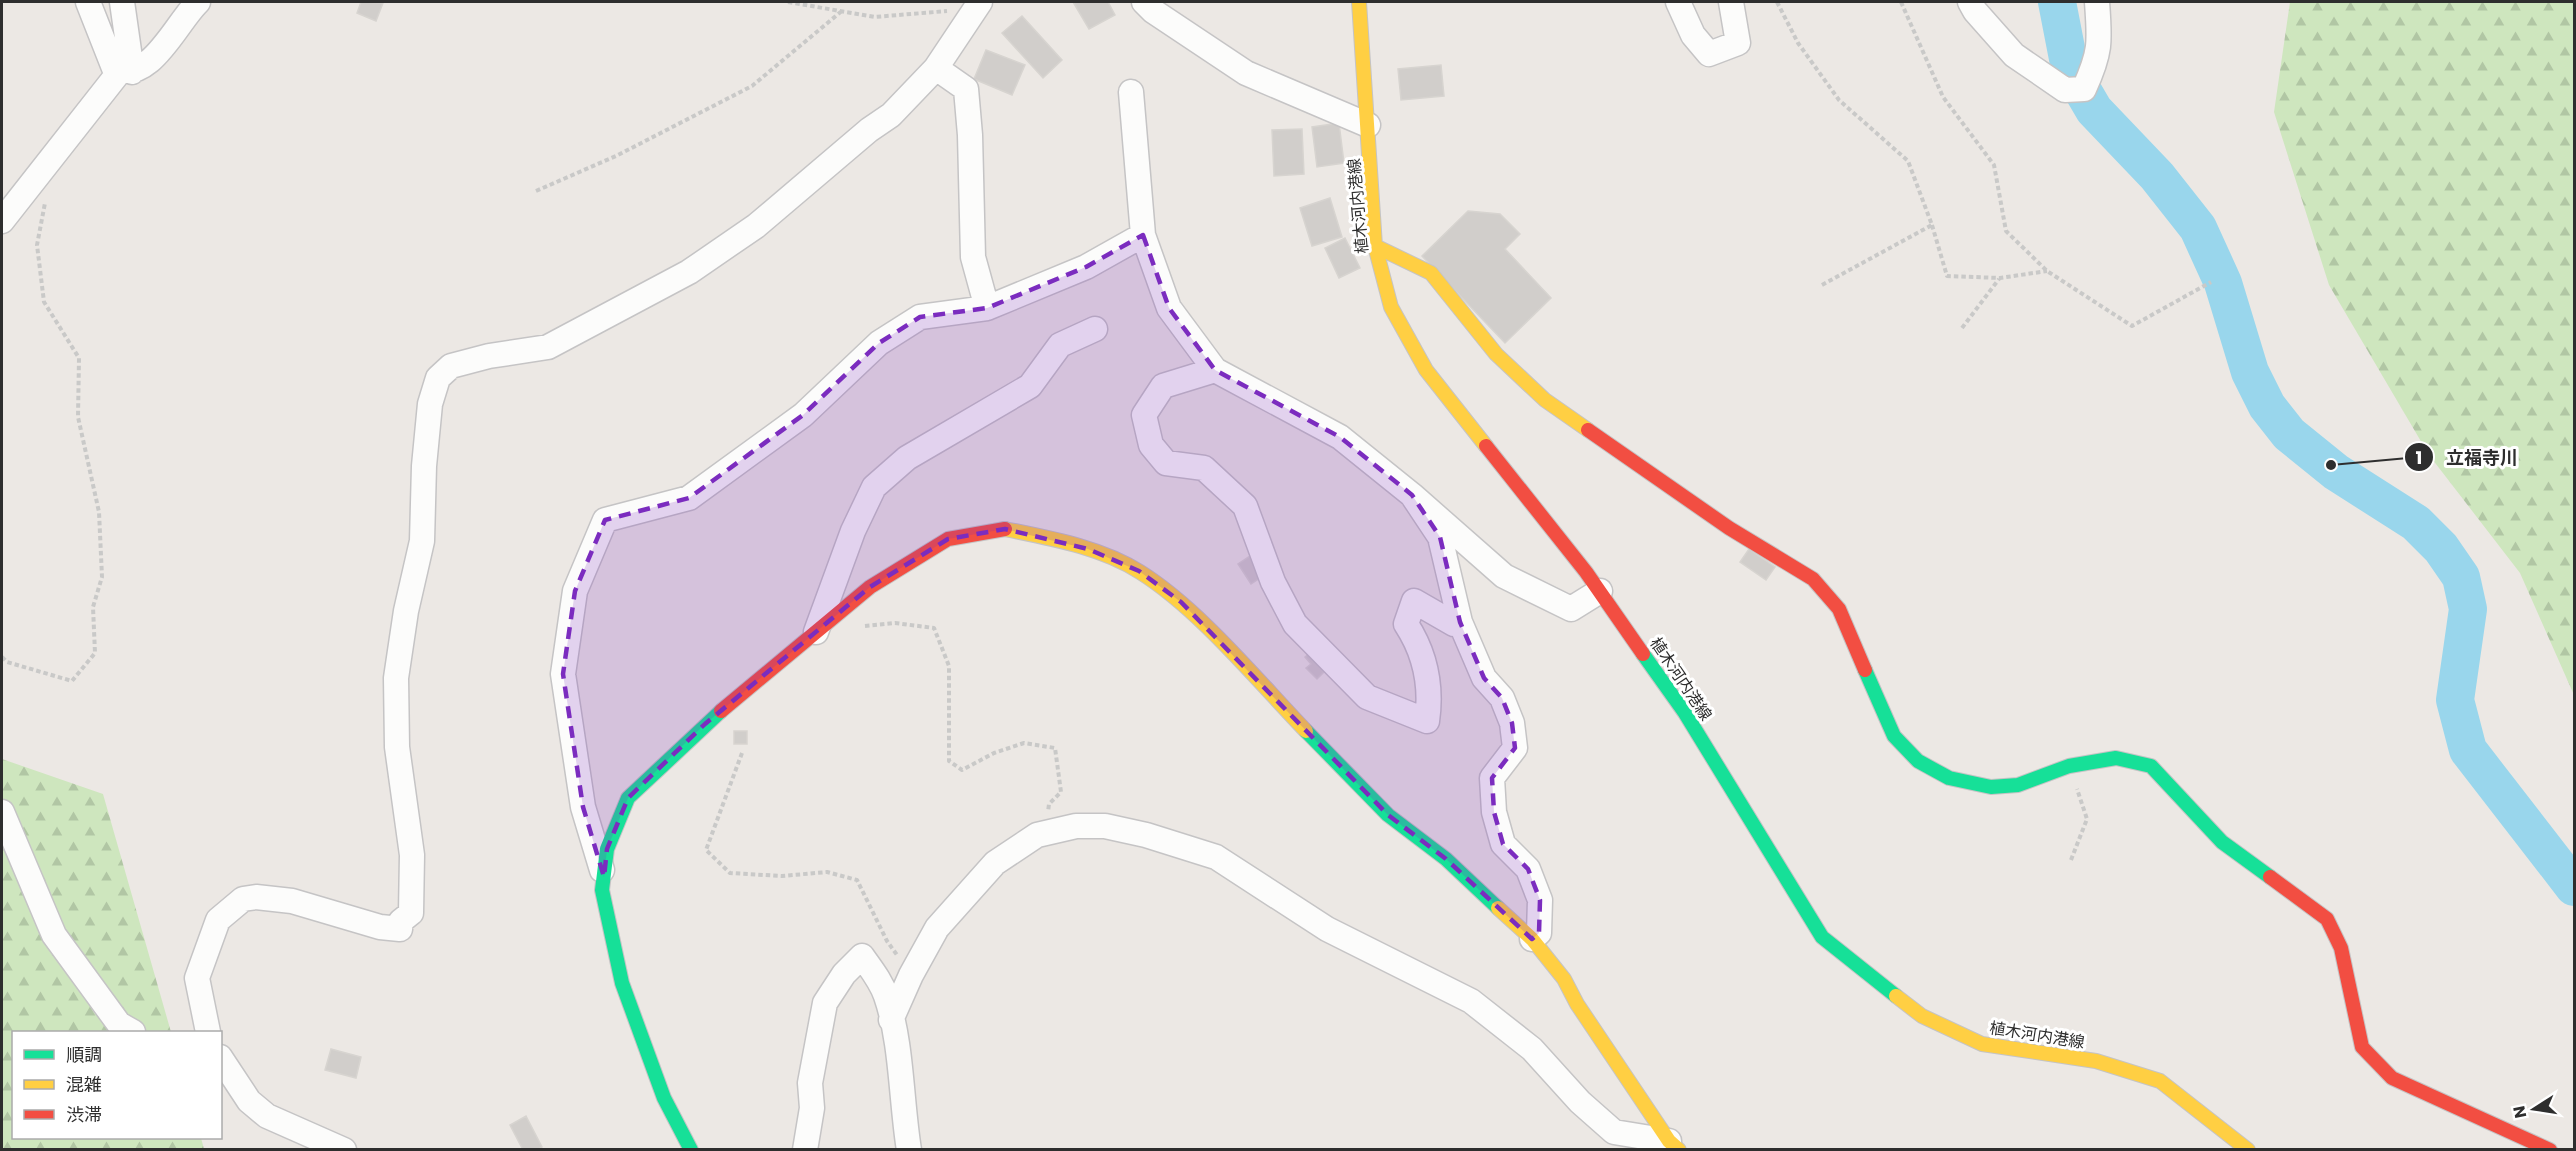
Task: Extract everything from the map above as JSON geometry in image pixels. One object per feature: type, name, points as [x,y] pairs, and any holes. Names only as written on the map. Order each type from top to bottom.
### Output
[{"type":"street","points":[[88,2],[114,68],[126,72],[141,68],[156,56],[186,13],[198,2]]},
{"type":"street","points":[[2,221],[126,72],[122,2]]},
{"type":"street","points":[[1144,2],[1153,11],[1246,73],[1368,125]]},
{"type":"street","name":"植木河内港線","points":[[1359,2],[1375,246],[1391,307],[1426,370],[1600,591],[1685,713],[1822,937],[1922,1016],[1982,1044],[2096,1061],[2160,1081],[2248,1149]]},
{"type":"street","points":[[1678,2],[1693,35],[1709,54],[1738,43],[1731,2]]},
{"type":"street","points":[[1971,2],[1975,11],[2014,55],[2064,90],[2084,89],[2097,59],[2100,35],[2097,2]]},
{"type":"street","points":[[208,1031],[197,978],[218,920],[243,899],[256,897],[292,901],[390,928],[400,928],[401,921],[411,913],[412,855],[397,747],[396,678],[406,611],[422,541],[424,466],[430,404],[438,378],[451,366],[489,356],[548,347],[689,272],[756,226],[869,130],[891,115],[936,68],[977,5]]},
{"type":"street","points":[[936,68],[966,89],[970,135],[973,257],[987,308]]},
{"type":"street","points":[[1131,92],[1143,235],[1169,308],[1215,370],[1340,437],[1412,495],[1504,576],[1571,609],[1600,591]]},
{"type":"street","points":[[604,877],[583,807],[563,674],[575,591],[605,520],[688,498],[803,415],[879,344],[920,316],[987,308],[1086,267],[1143,235]]},
{"type":"street","points":[[1375,246],[1431,273],[1496,354],[1545,400],[1730,528],[1813,579],[1839,609],[1894,736],[1918,761],[1949,778],[1991,787],[2018,785],[2069,766],[2116,758],[2151,766],[2222,842],[2327,919],[2341,948],[2362,1047],[2392,1078],[2550,1149]]},
{"type":"street","points":[[816,632],[853,531],[874,487],[907,458],[1030,386],[1060,345],[1095,329]]},
{"type":"street","points":[[1215,370],[1163,386],[1144,415],[1151,445],[1166,463],[1204,468],[1245,506],[1274,582],[1295,624],[1336,667],[1367,697],[1427,722],[1430,697],[1420,645],[1406,624],[1414,601],[1454,624],[1460,622]]},
{"type":"street","points":[[1412,495],[1440,537],[1460,622],[1484,678],[1502,698],[1512,723],[1515,747],[1492,778],[1494,812],[1503,844],[1528,869],[1540,900],[1539,933],[1532,939]]},
{"type":"street","points":[[691,1149],[664,1098],[622,984],[602,890],[608,849],[628,798],[705,724],[870,587],[948,539],[1005,529],[1088,549],[1139,571],[1181,602],[1388,814],[1446,859],[1532,939],[1564,979],[1577,1004],[1674,1145]]},
{"type":"street","points":[[2,812],[54,935],[119,1024],[131,1031]]},
{"type":"street","points":[[891,1020],[911,975],[937,928],[995,863],[1036,835],[1076,826],[1105,826],[1146,835],[1216,857],[1328,929],[1471,1001],[1532,1049],[1580,1102],[1614,1132],[1674,1145]]},
{"type":"street","points":[[805,1149],[812,1108],[810,1083],[825,1003],[844,974],[862,956],[886,996],[909,1149]]},
{"type":"street","points":[[222,1060],[249,1101]]},
{"type":"street","points":[[222,1085],[249,1101],[267,1116],[344,1149]]},
{"type":"path","points":[[788,2],[874,17],[977,5]]},
{"type":"path","points":[[1777,2],[1798,43],[1839,100],[1908,161],[1932,225],[1947,276],[2000,278],[2047,271]]},
{"type":"path","points":[[1901,2],[1943,97],[1994,165],[2006,231],[2047,271],[2132,326],[2211,282]]},
{"type":"path","points":[[536,191],[615,156],[752,86],[843,10]]},
{"type":"path","points":[[2,657],[7,662],[72,681],[95,653],[93,607],[102,577],[99,512],[78,417],[79,358],[44,302],[36,245],[46,202]]},
{"type":"path","points":[[1820,286],[1932,225]]},
{"type":"path","points":[[1962,328],[2000,278]]},
{"type":"path","points":[[861,626],[895,623],[934,628],[949,666],[949,761],[962,770],[994,753],[1024,743],[1055,748],[1060,792],[1049,804],[1045,833]]},
{"type":"path","points":[[742,753],[706,850],[730,873],[782,876],[827,872],[857,880],[886,940],[911,975]]},
{"type":"path","points":[[2069,766],[2087,819],[2071,860]]},
{"type":"highlighted area","points":[[1143,235],[1169,308],[1215,370],[1340,437],[1412,495],[1440,537],[1460,622],[1484,678],[1502,698],[1512,723],[1515,748],[1492,778],[1494,812],[1503,844],[1528,869],[1540,900],[1539,933],[1532,939],[1446,859],[1388,815],[1181,602],[1139,571],[1088,549],[1005,529],[948,539],[870,587],[705,724],[628,798],[607,849],[604,877],[583,807],[563,674],[575,591],[605,520],[689,498],[803,415],[879,343],[920,317],[987,308],[1086,267]]},
{"type":"green space","points":[[2290,2],[2574,2],[2574,695],[2520,573],[2429,455],[2329,285],[2274,112]]},
{"type":"green space","points":[[2,759],[103,794],[171,1031],[12,1031],[12,1139],[201,1139],[204,1149],[2,1150]]},
{"type":"building","points":[[361,2],[383,3],[376,21],[357,13]]},
{"type":"building","points":[[1073,2],[1108,2],[1115,15],[1089,29]]},
{"type":"building","points":[[1022,16],[1062,60],[1043,78],[1002,33]]},
{"type":"building","points":[[986,50],[1025,65],[1012,95],[974,79]]},
{"type":"building","points":[[1441,65],[1444,96],[1401,100],[1398,69]]},
{"type":"building","points":[[1339,123],[1344,163],[1317,167],[1312,127]]},
{"type":"building","points":[[1302,129],[1304,174],[1274,176],[1272,130]]},
{"type":"building","points":[[1330,198],[1342,237],[1312,246],[1300,208]]},
{"type":"building","points":[[1468,211],[1500,214],[1520,234],[1505,249],[1551,298],[1505,343],[1422,256]]},
{"type":"building","points":[[1345,238],[1360,268],[1339,278],[1325,248]]},
{"type":"building","points":[[1749,549],[1775,567],[1766,580],[1740,562]]},
{"type":"building","points":[[1256,552],[1269,572],[1251,584],[1238,564]]},
{"type":"building","points":[[1313,650],[1322,660],[1317,664],[1324,672],[1317,679],[1306,668],[1311,664],[1305,657]]},
{"type":"building","points":[[734,731],[747,731],[747,744],[734,744]]},
{"type":"building","points":[[331,1049],[361,1057],[356,1078],[325,1070]]},
{"type":"building","points":[[526,1116],[542,1147],[537,1150],[523,1150],[510,1125]]},
{"type":"waterway","points":[[2057,2],[2070,69],[2094,110],[2157,176],[2198,228],[2223,283],[2250,372],[2267,406],[2289,434],[2336,472],[2416,523],[2441,548],[2461,577],[2468,609],[2455,700],[2468,750],[2574,887]]},
{"type":"traffic: fast","points":[[1643,654],[1685,713],[1822,937],[1896,996]]},
{"type":"traffic: fast","points":[[1865,670],[1894,736],[1918,761],[1949,778],[1991,787],[2018,785],[2069,766],[2116,758],[2151,766],[2222,842],[2270,877]]},
{"type":"traffic: fast","points":[[691,1150],[664,1098],[622,983],[602,890],[607,849],[628,798],[721,711]]},
{"type":"traffic: fast","points":[[1306,731],[1388,815],[1446,859],[1498,908]]},
{"type":"traffic: slow","points":[[1359,2],[1375,246],[1391,307],[1426,370],[1486,446]]},
{"type":"traffic: slow","points":[[1375,246],[1431,273],[1496,354],[1545,400],[1588,430]]},
{"type":"traffic: slow","points":[[1005,529],[1092,550],[1125,563],[1140,572],[1162,587],[1206,625],[1306,731]]},
{"type":"traffic: slow","points":[[1498,908],[1532,939],[1564,979],[1577,1004],[1669,1141],[1679,1150]]},
{"type":"traffic: slow","points":[[1896,996],[1922,1016],[1982,1044],[2096,1061],[2160,1081],[2248,1150]]},
{"type":"traffic: jam","points":[[1588,430],[1729,528],[1813,579],[1839,609],[1865,670]]},
{"type":"traffic: jam","points":[[1486,446],[1586,572],[1643,654]]},
{"type":"traffic: jam","points":[[721,711],[870,587],[948,539],[1005,529]]},
{"type":"traffic: jam","points":[[2270,877],[2327,919],[2341,948],[2362,1047],[2392,1078],[2550,1150]]},
{"type":"place","name":"立福寺川","points":[[2331,465]]}]
